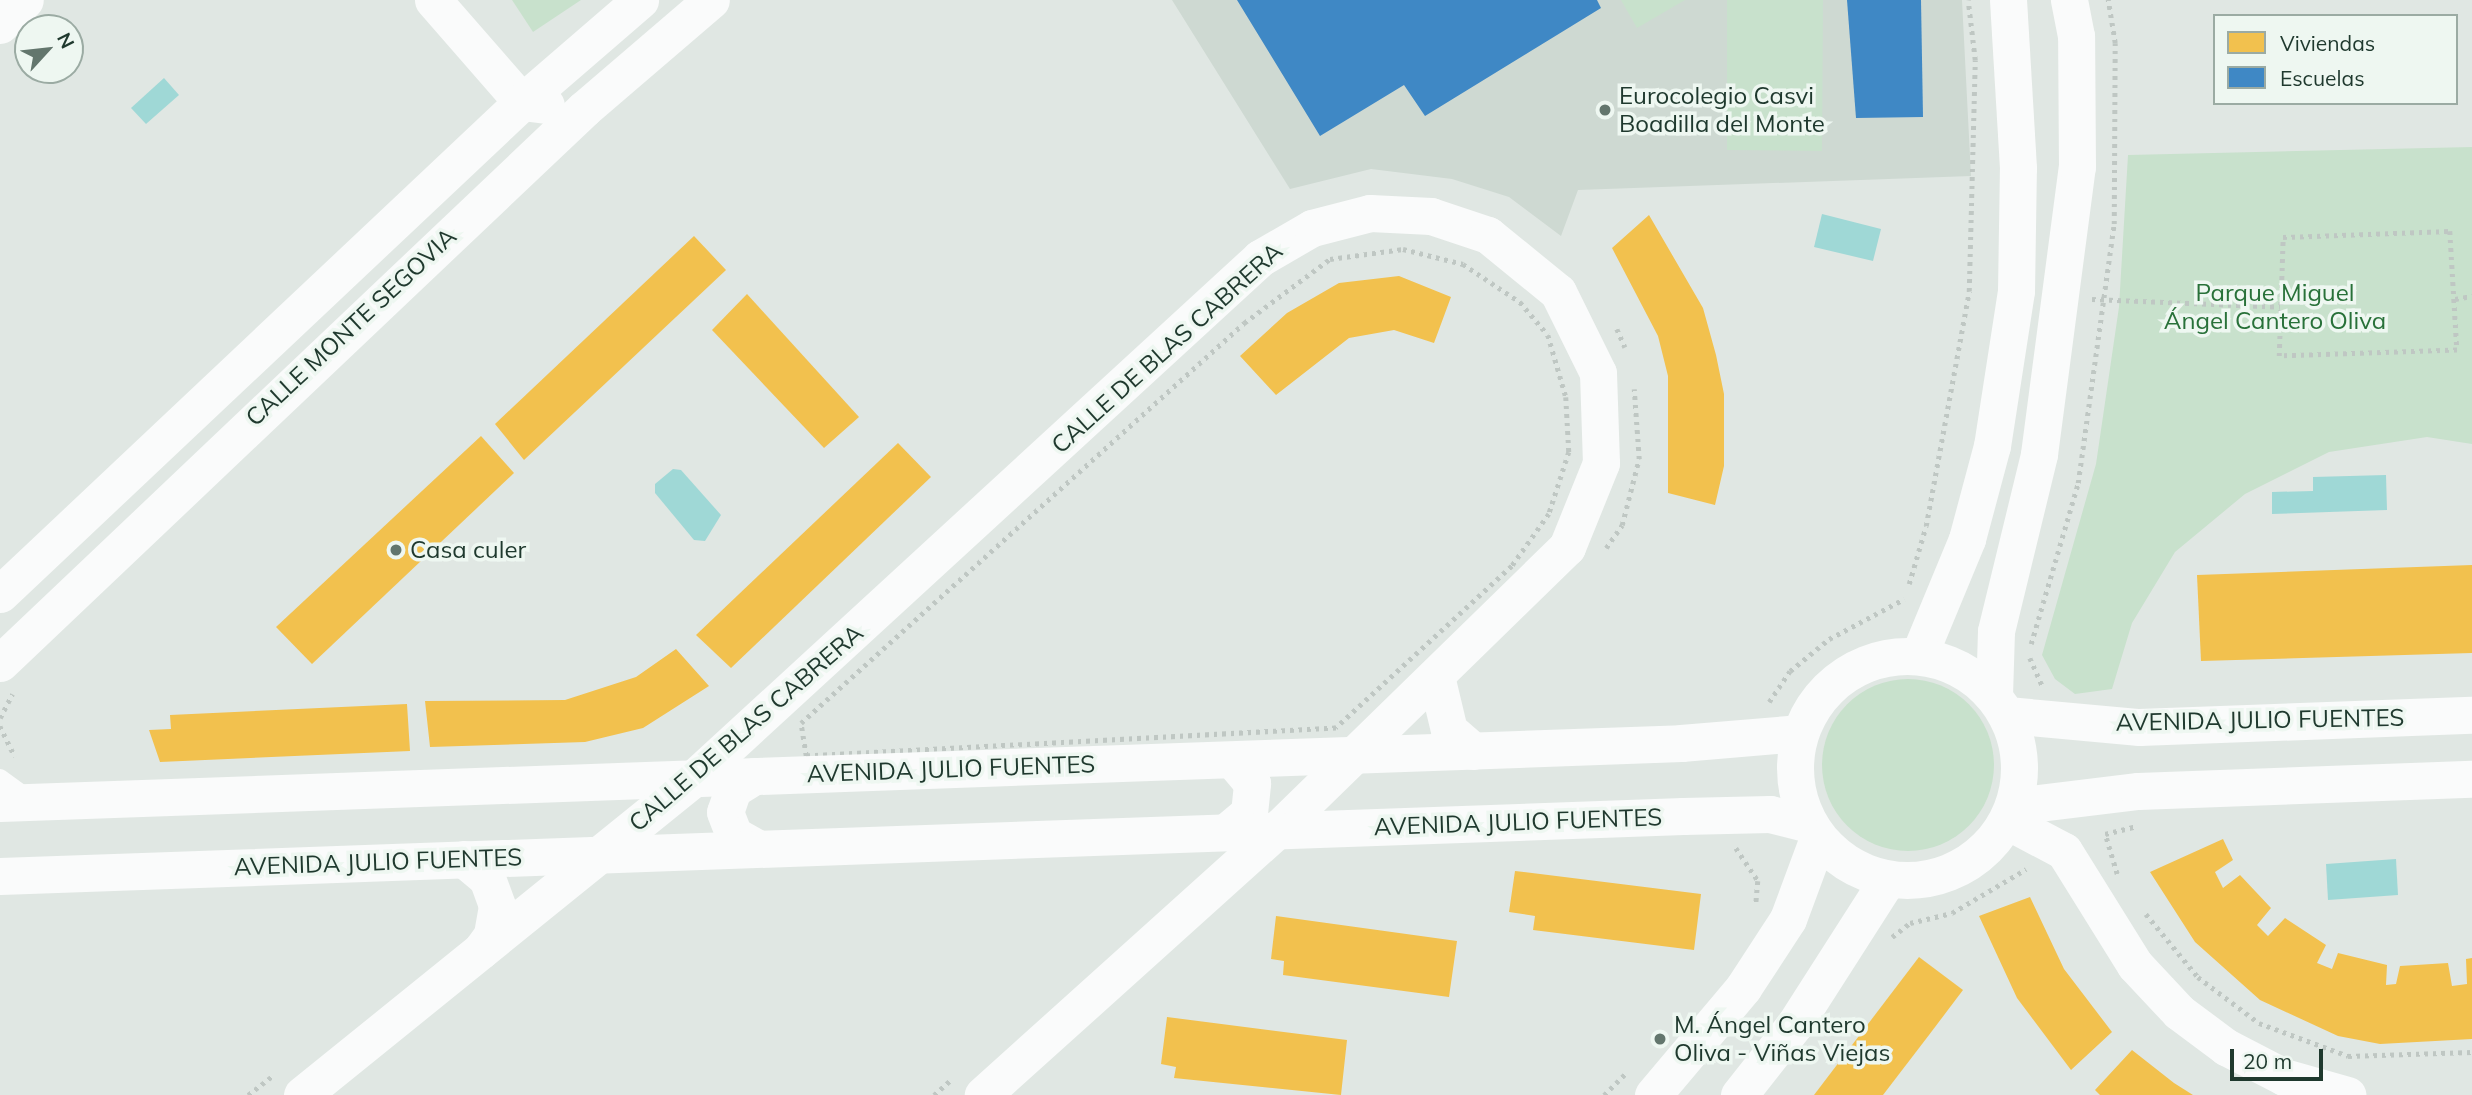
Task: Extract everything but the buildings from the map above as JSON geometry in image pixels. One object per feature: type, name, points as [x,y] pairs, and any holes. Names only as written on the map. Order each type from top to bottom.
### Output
[{"type":"street","points":[[0,24],[25,0]]},
{"type":"street","points":[[433,0],[522,102],[521,169]]},
{"type":"street","name":"CALLE MONTE SEGOVIA","points":[[0,594],[522,102],[640,0]]},
{"type":"street","name":"CALLE MONTE SEGOVIA","points":[[0,663],[584,109],[711,0]]},
{"type":"street","points":[[1919,655],[1971,526],[1992,446],[2016,291],[2018,168],[2008,0]]},
{"type":"street","points":[[2000,705],[1960,668],[1919,655],[1888,656],[1842,677],[1813,705],[1800,733],[1797,795],[1814,831],[1838,857],[1887,880],[1923,880],[1957,870],[1986,849],[2010,813],[2020,760],[2000,705],[1996,631],[2039,454],[2063,296],[2077,167],[2076,36],[2069,0]]},
{"type":"street","points":[[522,102],[584,109]]},
{"type":"street","name":"CALLE DE BLAS CABRERA","points":[[291,1082],[474,958],[694,778],[1260,258],[1312,228],[1370,213],[1430,216],[1514,251],[1575,317],[1603,403],[1596,483],[1567,547],[1436,676],[1352,753],[1277,831],[969,1086]]},
{"type":"street","points":[[1436,676],[1449,730],[1473,751]]},
{"type":"street","name":"AVENIDA JULIO FUENTES","points":[[2000,705],[2139,727],[2472,715]]},
{"type":"street","name":"AVENIDA JULIO FUENTES","points":[[17,803],[1233,760],[1352,753],[1473,751],[1800,733]]},
{"type":"street","points":[[1226,832],[1249,813],[1252,783],[1233,760]]},
{"type":"street","points":[[754,776],[733,789],[725,812],[734,835],[756,847]]},
{"type":"street","points":[[2010,813],[2138,791],[2472,779]]},
{"type":"street","points":[[2010,813],[2105,879],[2135,965],[2179,1012],[2226,1047],[2284,1077],[2347,1095]]},
{"type":"street","name":"AVENIDA JULIO FUENTES","points":[[0,876],[756,847],[1770,814],[1814,831]]},
{"type":"street","points":[[1653,1095],[1743,988],[1788,919],[1814,831]]},
{"type":"street","points":[[464,859],[487,878],[497,906],[492,935],[474,958]]},
{"type":"street","points":[[1739,1095],[1795,1024],[1887,880]]},
{"type":"lane","points":[[0,778],[17,803]]},
{"type":"path","points":[[1759,708],[1829,639],[1904,600],[1927,526],[1969,291],[1975,60],[1968,0]]},
{"type":"path","points":[[2053,692],[2042,685],[2028,654],[2078,483],[2105,300],[2114,224],[2115,43],[2108,0]]},
{"type":"path","points":[[2450,231],[2455,299],[2457,350],[2279,356],[2283,237],[2450,231]]},
{"type":"path","points":[[1403,248],[1463,264],[1520,302],[1548,335],[1566,397],[1569,452],[1549,514],[1512,566],[1443,625],[1336,728],[806,756],[801,723],[1244,323],[1330,259],[1403,248]]},
{"type":"path","points":[[1969,291],[2016,291]]},
{"type":"path","points":[[2063,296],[2280,307]]},
{"type":"path","points":[[2455,299],[2472,296]]},
{"type":"path","points":[[1611,320],[1626,352]]},
{"type":"path","points":[[1603,552],[1622,524],[1639,459],[1631,375]]},
{"type":"path","points":[[0,726],[21,762]]},
{"type":"path","points":[[2127,883],[2105,879],[2105,834],[2137,828],[2138,791]]},
{"type":"path","points":[[1729,841],[1758,881],[1756,910]]},
{"type":"path","points":[[1884,948],[1910,923],[1952,913],[2023,869],[2032,870]]},
{"type":"path","points":[[2141,905],[2198,977],[2259,1023],[2348,1056],[2472,1052]]},
{"type":"path","points":[[248,1095],[291,1082]]},
{"type":"path","points":[[934,1095],[969,1086]]},
{"type":"shaded area","name":"Eurocolegio Casvi Boadilla del Monte","points":[[1172,0],[1962,0],[1971,176],[1578,190],[1561,236],[1509,197],[1452,179],[1371,169],[1290,189]]},
{"type":"green space","points":[[512,0],[581,0],[533,32]]},
{"type":"green space","points":[[1621,0],[1685,0],[1637,28]]},
{"type":"green space","points":[[1727,0],[1823,0],[1822,151],[1727,150]]},
{"type":"green space","name":"Parque Miguel Ángel Cantero Oliva","points":[[2472,147],[2472,444],[2427,437],[2329,452],[2245,494],[2175,552],[2132,623],[2112,689],[2075,694],[2055,679],[2042,655],[2096,464],[2119,307],[2128,155]]},
{"type":"green space","points":[[1908,679],[1941,685],[1969,704],[1988,732],[1994,765],[1988,798],[1969,826],[1941,845],[1908,851],[1875,845],[1847,826],[1828,798],[1822,765],[1828,732],[1847,704],[1875,685]]},
{"type":"water","points":[[164,78],[179,95],[146,124],[131,108]]},
{"type":"water","points":[[1822,214],[1881,229],[1873,261],[1814,247]]},
{"type":"water","points":[[673,469],[681,470],[721,515],[705,541],[694,540],[655,493],[655,484]]},
{"type":"water","points":[[2386,475],[2387,510],[2272,514],[2272,492],[2313,491],[2313,477]]},
{"type":"water","points":[[2396,859],[2398,895],[2328,900],[2326,864]]},
{"type":"place","name":"Eurocolegio Casvi Boadilla del Monte","points":[[1605,110]]},
{"type":"place","name":"Casa culer","points":[[396,550]]},
{"type":"place","name":"M. Ángel Cantero Oliva - Viñas Viejas","points":[[1660,1039]]}]
